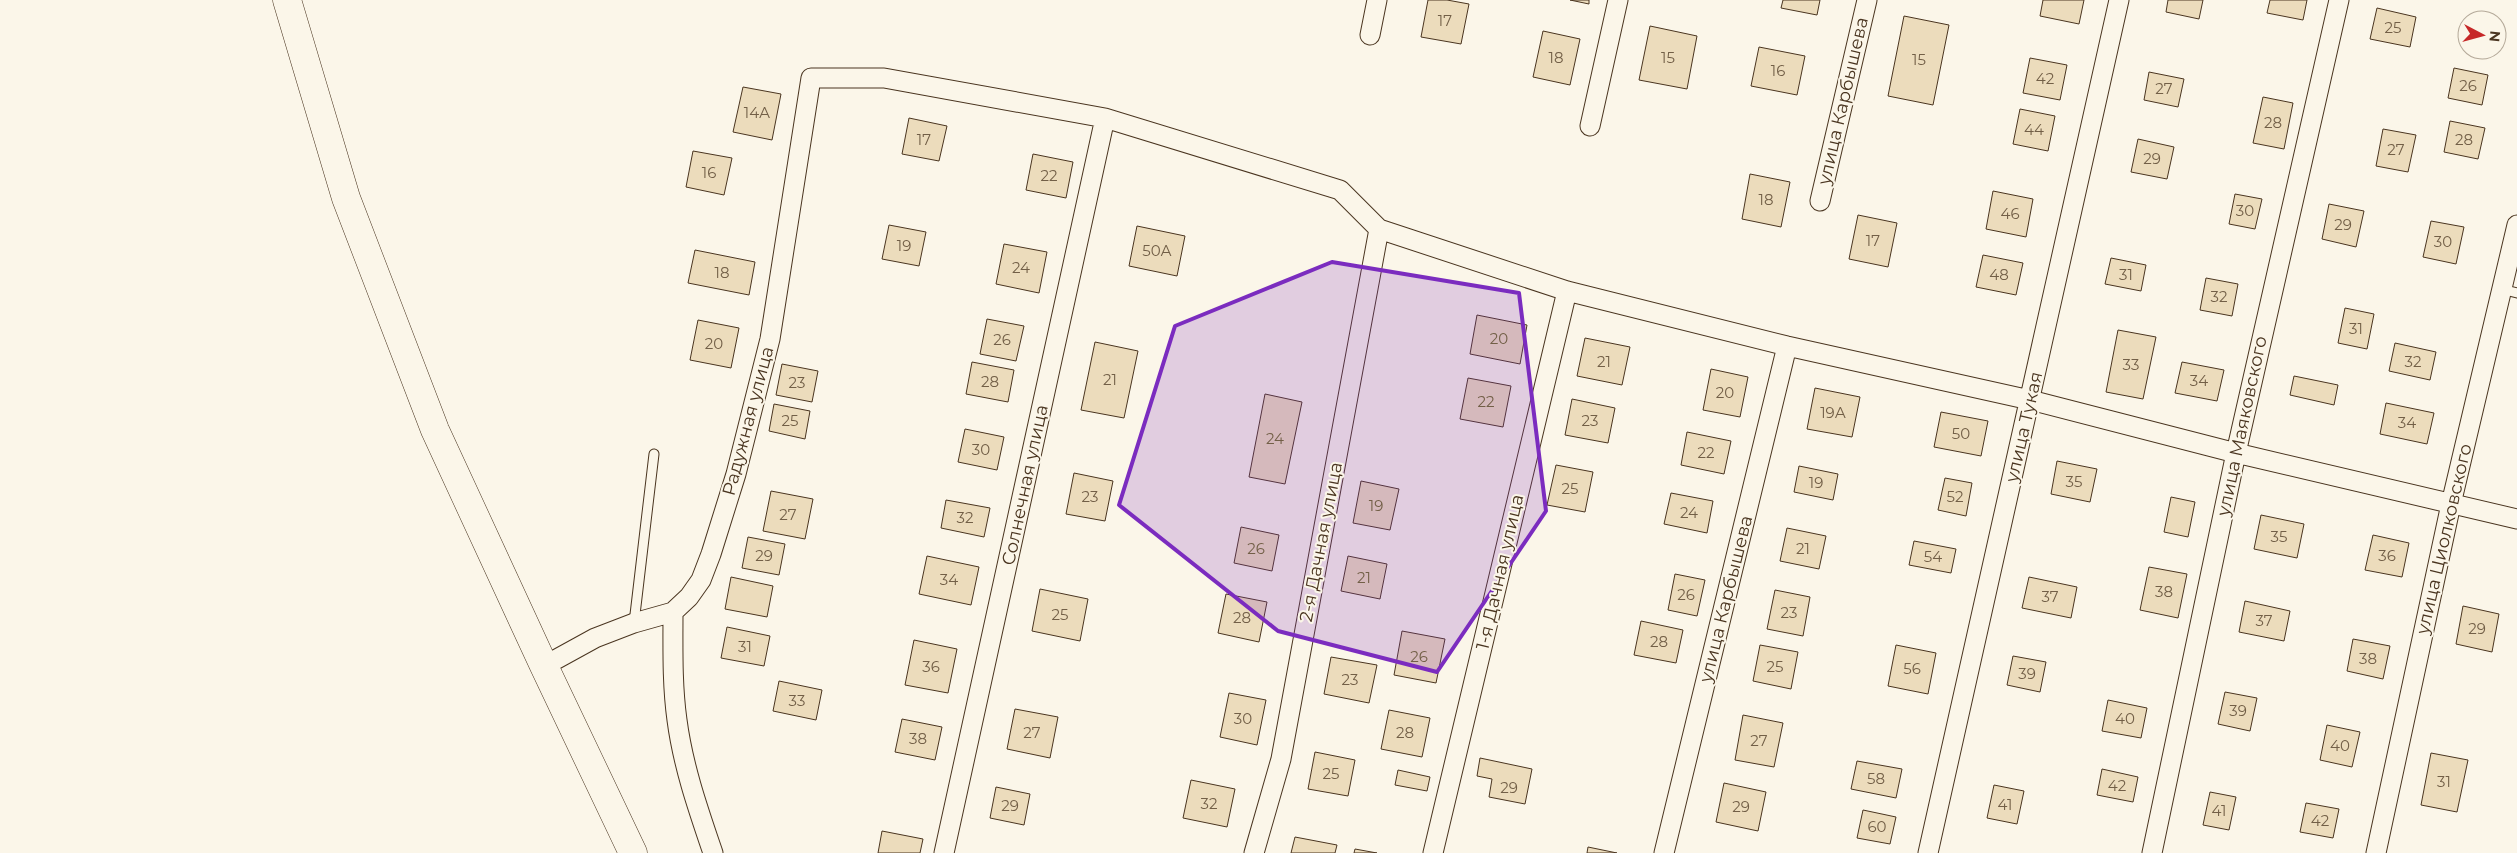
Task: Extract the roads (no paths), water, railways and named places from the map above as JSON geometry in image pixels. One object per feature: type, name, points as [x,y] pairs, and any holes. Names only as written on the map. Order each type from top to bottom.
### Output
[{"type":"main road","points":[[287,0],[346,198],[391,320],[435,430],[544,666],[634,853]]},
{"type":"street","points":[[1370,35],[1377,0]]},
{"type":"street","points":[[1590,126],[1618,0]]},
{"type":"street","name":"улица Карбышева","points":[[1820,201],[1867,0]]},
{"type":"street","name":"улица Тукая","points":[[1928,853],[2119,0]]},
{"type":"street","name":"улица Маяковского","points":[[2152,853],[2236,453],[2339,0]]},
{"type":"street","name":"Радужная улица","points":[[544,666],[595,638],[634,623],[673,612],[689,597],[701,580],[736,474],[768,349],[811,78],[884,78],[1104,118]]},
{"type":"street","points":[[1104,118],[1340,190],[1379,229],[1567,291],[1787,346],[2030,400],[2236,453],[2517,519]]},
{"type":"street","name":"Солнечная улица","points":[[944,853],[1104,118]]},
{"type":"street","name":"улица Циолковского","points":[[2376,853],[2451,504],[2509,291],[2517,225]]},
{"type":"street","name":"2-я Дачная улица","points":[[1254,853],[1281,759],[1379,229]]},
{"type":"street","name":"1-я Дачная улица","points":[[1433,853],[1567,291]]},
{"type":"street","name":"улица Карбышева","points":[[1664,853],[1787,346]]},
{"type":"street","points":[[673,612],[672,671],[677,720],[686,767],[713,853]]},
{"type":"lane","points":[[634,623],[654,454]]}]
